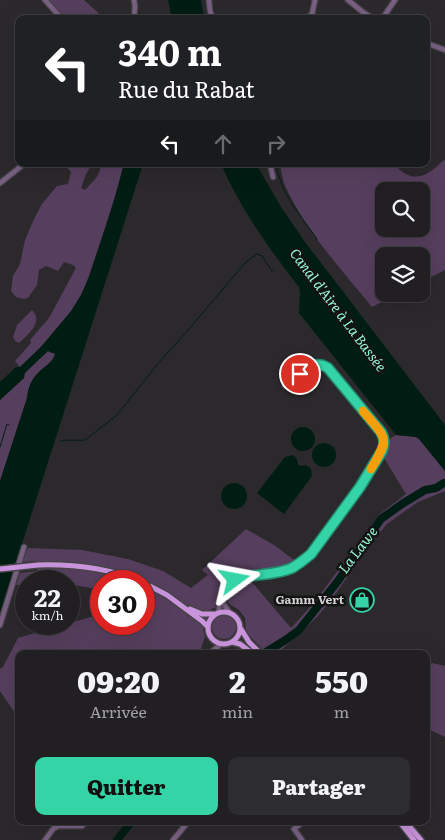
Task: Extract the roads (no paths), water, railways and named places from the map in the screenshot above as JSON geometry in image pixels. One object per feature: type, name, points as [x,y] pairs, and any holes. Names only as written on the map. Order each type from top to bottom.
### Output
[{"type":"main road","points":[[0,570],[56,565],[100,570]]},
{"type":"main road","points":[[155,588],[207,626]]},
{"type":"main road","points":[[182,606],[202,614],[216,614]]},
{"type":"main road","points":[[240,628],[238,636],[232,642],[221,644],[215,642],[210,637],[207,626],[208,622],[216,614],[223,611],[229,612],[237,618],[240,628],[256,650]]},
{"type":"main road","points":[[232,642],[252,650]]},
{"type":"main road","points":[[402,825],[414,840]]},
{"type":"main road","points":[[409,825],[421,840]]},
{"type":"street","points":[[44,0],[58,15]]},
{"type":"street","points":[[134,0],[134,15]]},
{"type":"street","points":[[208,0],[212,15]]},
{"type":"street","points":[[311,15],[315,0]]},
{"type":"street","points":[[348,0],[367,15]]},
{"type":"street","points":[[385,15],[396,0]]},
{"type":"street","points":[[430,44],[445,50]]},
{"type":"street","points":[[0,183],[20,167]]},
{"type":"street","points":[[271,167],[273,177]]},
{"type":"street","points":[[216,614],[223,591],[235,580],[291,569],[311,554],[360,487],[384,445],[384,438],[381,432],[328,368],[322,364],[316,364],[285,386]]},
{"type":"street","points":[[0,625],[24,547]]},
{"type":"street","points":[[221,600],[229,612]]},
{"type":"street","points":[[214,650],[221,644]]},
{"type":"street","points":[[45,840],[53,829],[58,826],[83,825]]},
{"type":"street","points":[[173,840],[186,825]]},
{"type":"street","points":[[299,825],[294,829],[302,840]]},
{"type":"water","points":[[168,0],[201,0],[203,15],[171,15]]},
{"type":"water","points":[[123,167],[142,167],[0,613],[0,481],[30,384],[36,375],[51,362],[55,354],[48,351],[25,373],[24,378],[0,400],[0,382],[16,367],[20,367],[40,348],[71,311],[89,277]]},
{"type":"water","name":"Canal d'Aire à La Bassée","points":[[222,167],[258,167],[281,207],[305,242],[445,425],[445,471],[419,439],[396,435],[299,313],[299,287],[256,228]]},
{"type":"water","points":[[303,427],[311,431],[315,439],[311,447],[303,451],[295,447],[291,439],[295,431]]},
{"type":"water","points":[[324,443],[332,447],[336,455],[332,463],[324,467],[316,463],[312,455],[316,447]]},
{"type":"water","points":[[293,455],[300,466],[306,465],[311,469],[312,476],[284,514],[257,493],[285,457]]},
{"type":"water","points":[[234,483],[243,487],[247,496],[243,505],[234,509],[225,505],[221,496],[225,487]]},
{"type":"waterway","points":[[276,167],[283,188],[316,240]]},
{"type":"waterway","points":[[61,441],[85,440],[117,415],[160,361],[245,263],[257,254],[262,256],[273,270]]},
{"type":"waterway","points":[[0,447],[7,424],[9,425]]},
{"type":"waterway","name":"La Lawe","points":[[269,650],[299,630],[338,581],[381,519],[425,490],[436,488],[444,483]]},
{"type":"waterway","name":"La Lawe","points":[[117,840],[129,825]]},
{"type":"place","name":"Gamm Vert","points":[[362,600]]}]
